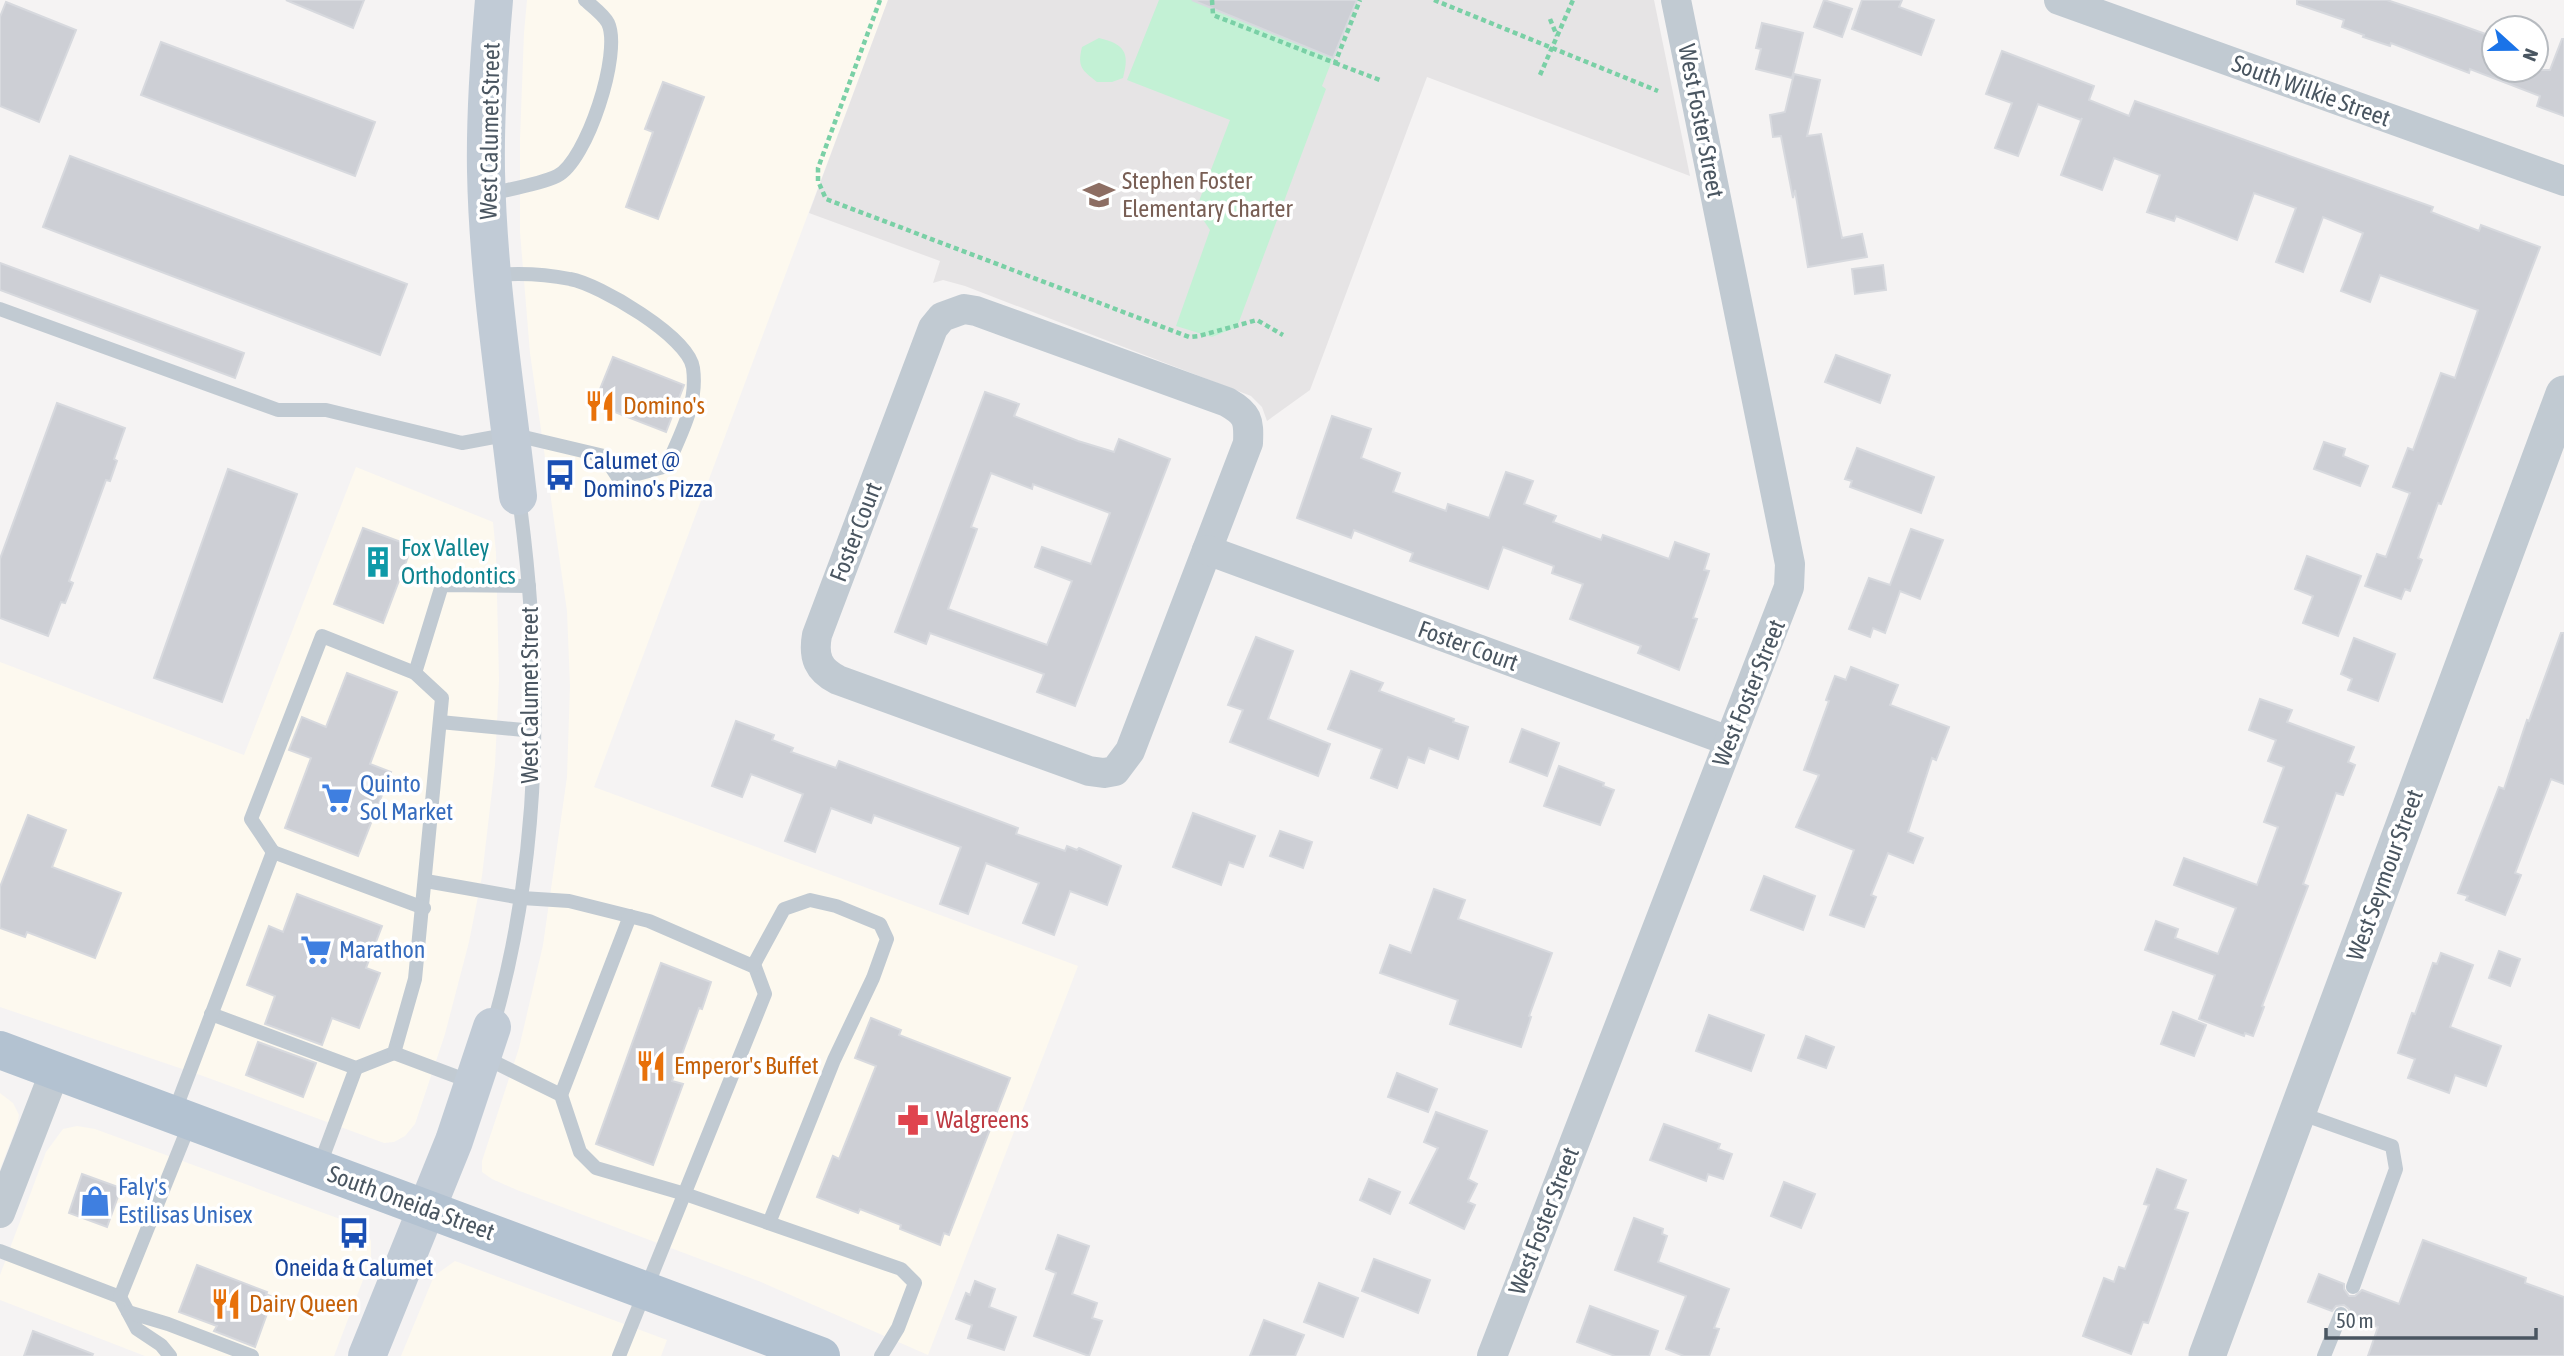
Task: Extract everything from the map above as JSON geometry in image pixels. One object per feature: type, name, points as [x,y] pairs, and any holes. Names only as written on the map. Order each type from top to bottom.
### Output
[{"type":"main road","name":"West Calumet Street","points":[[494,0],[486,112],[487,195],[518,496]]},
{"type":"main road","name":"South Oneida Street","points":[[0,1050],[821,1356]]},
{"type":"main road","name":"West Calumet Street","points":[[367,1356],[426,1209],[483,1055]]},
{"type":"street","name":"West Foster Street","points":[[1492,1356],[1789,587],[1790,564],[1676,0]]},
{"type":"street","name":"South Wilkie Street","points":[[2059,0],[2564,181]]},
{"type":"street","name":"Foster Court","points":[[964,309],[976,311],[1239,409],[1247,418],[1248,443],[1207,550],[1130,751],[1115,771],[1089,771],[838,681],[825,674],[817,661],[814,649],[817,635],[933,328],[942,317],[951,312],[964,309]]},
{"type":"street","name":"West Seymour Street","points":[[2207,1356],[2564,394]]},
{"type":"street","name":"Foster Court","points":[[1207,550],[1729,741]]},
{"type":"street","points":[[0,1213],[55,1071]]},
{"type":"lane","points":[[487,195],[558,175],[577,156],[593,123],[604,88],[612,42],[608,22],[586,0]]},
{"type":"lane","points":[[0,310],[278,410],[326,410],[461,443],[512,435],[604,456],[620,479],[667,466],[695,397],[693,365],[673,337],[621,301],[572,279],[523,273],[494,275]]},
{"type":"lane","name":"West Calumet Street","points":[[483,1055],[514,941],[522,898],[533,774],[533,664],[529,586],[518,496]]},
{"type":"lane","points":[[415,673],[442,585],[529,586]]},
{"type":"lane","points":[[394,1053],[415,979],[424,908],[442,698],[415,673],[322,636],[251,819],[273,852],[424,908]]},
{"type":"lane","points":[[440,722],[534,731]]},
{"type":"lane","points":[[120,1297],[182,1118],[211,1014],[273,852]]},
{"type":"lane","points":[[426,881],[522,898],[569,901],[649,921],[753,966],[765,994],[619,1356]]},
{"type":"lane","points":[[753,966],[784,909],[810,900],[835,905],[880,924],[887,939],[873,978],[834,1060],[769,1223]]},
{"type":"lane","points":[[630,916],[561,1095],[580,1152],[596,1168],[685,1194],[901,1269],[915,1283],[898,1328],[881,1356]]},
{"type":"lane","points":[[211,1014],[356,1069],[394,1053],[483,1055],[561,1095]]},
{"type":"lane","points":[[318,1169],[356,1069]]},
{"type":"lane","points":[[2297,1112],[2392,1146],[2396,1169],[2353,1287]]},
{"type":"lane","points":[[0,1251],[120,1297],[136,1329],[161,1345],[170,1356]]},
{"type":"lane","points":[[128,1312],[252,1356]]},
{"type":"lane","points":[[2324,1356],[2341,1314]]},
{"type":"path","points":[[880,0],[818,168],[818,181],[826,199],[1189,337],[1256,320],[1283,335]]},
{"type":"path","points":[[1212,0],[1213,15],[1380,80]]},
{"type":"path","points":[[1335,63],[1360,0]]},
{"type":"path","points":[[1434,0],[1658,90]]},
{"type":"path","points":[[1540,75],[1573,0]]},
{"type":"path","points":[[1550,19],[1557,36]]},
{"type":"shaded area","points":[[527,0],[888,0],[594,787],[1078,966],[928,1355],[761,1282],[517,1190],[482,1172],[482,1161],[519,1048],[543,945],[567,777],[570,686],[567,611],[530,353],[520,232],[520,139]]},
{"type":"shaded area","name":"Stephen Foster Elementary Charter","points":[[888,0],[1654,0],[1690,176],[1427,77],[1310,390],[1267,421],[1262,407],[1251,396],[965,286],[943,280],[933,283],[940,261],[809,213]]},
{"type":"shaded area","points":[[356,467],[493,522],[496,553],[499,680],[495,765],[482,876],[469,942],[445,1034],[415,1124],[405,1136],[394,1142],[384,1143],[203,1076],[0,1007],[0,662],[244,755]]},
{"type":"shaded area","points":[[0,1093],[13,1103],[19,1115],[0,1169]]},
{"type":"shaded area","points":[[77,1126],[95,1129],[351,1223],[366,1231],[371,1241],[371,1259],[334,1356],[145,1356],[0,1300],[0,1275],[46,1152],[63,1129]]},
{"type":"shaded area","points":[[455,1261],[667,1340],[661,1356],[401,1356],[434,1276]]},
{"type":"green space","points":[[1159,0],[1226,0],[1221,13],[1333,58],[1322,86],[1326,89],[1237,327],[1212,337],[1176,326],[1210,230],[1196,209],[1230,120],[1127,80]]},
{"type":"green space","points":[[1099,38],[1115,43],[1123,51],[1126,62],[1123,78],[1112,82],[1097,82],[1082,68],[1082,47]]},
{"type":"building","points":[[286,0],[364,0],[353,28]]},
{"type":"building","points":[[1192,0],[1357,0],[1333,58]]},
{"type":"building","points":[[1824,0],[1852,9],[1842,37],[1814,27]]},
{"type":"building","points":[[1862,0],[1902,0],[1899,7],[1934,20],[1921,55],[1852,29]]},
{"type":"building","points":[[2297,0],[2387,0],[2480,32],[2480,73],[2470,69],[2469,73],[2391,43],[2390,46],[2363,37],[2364,35],[2342,27],[2344,20],[2297,4]]},
{"type":"building","points":[[6,2],[76,30],[39,122],[0,106],[0,17]]},
{"type":"building","points":[[1762,23],[1803,33],[1792,78],[1756,69],[1761,49],[1756,48]]},
{"type":"building","points":[[2564,39],[2564,116],[2537,106],[2540,96],[2509,84],[2550,84],[2550,70]]},
{"type":"building","points":[[161,42],[375,122],[355,176],[141,95]]},
{"type":"building","points":[[2002,51],[2094,86],[2089,100],[2129,116],[2135,101],[2433,207],[2431,212],[2479,231],[2481,225],[2540,247],[2441,504],[2438,503],[2418,558],[2422,560],[2410,591],[2405,589],[2401,599],[2365,586],[2377,554],[2386,557],[2410,493],[2393,487],[2408,448],[2413,450],[2441,373],[2455,378],[2478,310],[2380,275],[2370,302],[2341,291],[2363,233],[2323,217],[2303,272],[2276,262],[2296,208],[2254,193],[2237,240],[2176,216],[2174,221],[2147,212],[2160,175],[2114,158],[2102,190],[2061,175],[2082,118],[2081,120],[2038,104],[2018,156],[1995,148],[2012,103],[1986,94]]},
{"type":"building","points":[[1794,74],[1820,80],[1807,136],[1821,134],[1842,238],[1862,234],[1867,257],[1808,267],[1795,190],[1793,198],[1781,136],[1773,137],[1770,115],[1785,112]]},
{"type":"building","points":[[663,82],[704,97],[658,219],[626,207],[653,132],[645,129]]},
{"type":"building","points":[[70,156],[407,284],[380,355],[43,227]]},
{"type":"building","points":[[0,263],[244,353],[235,378],[0,290]]},
{"type":"building","points":[[1883,265],[1886,290],[1855,294],[1852,269]]},
{"type":"building","points":[[1836,355],[1890,375],[1880,403],[1825,382]]},
{"type":"building","points":[[613,357],[684,385],[666,432],[594,404]]},
{"type":"building","points":[[985,392],[1019,404],[1014,416],[1078,441],[1114,452],[1119,439],[1170,459],[1075,706],[1037,692],[1044,674],[930,633],[926,644],[895,632]],"holes":[[[991,473],[1032,489],[1033,484],[1110,513],[1091,564],[1042,547],[1035,567],[1072,581],[1047,645],[948,609],[977,529],[971,527]]]},
{"type":"building","points":[[57,403],[125,428],[114,459],[117,461],[110,481],[106,480],[69,581],[73,583],[65,603],[61,602],[48,636],[0,618],[0,559]]},
{"type":"building","points":[[1332,416],[1371,429],[1361,458],[1400,473],[1393,492],[1446,511],[1448,504],[1489,518],[1506,472],[1533,481],[1524,504],[1556,516],[1553,522],[1601,540],[1603,535],[1669,559],[1675,542],[1709,554],[1704,570],[1709,571],[1693,618],[1697,619],[1679,670],[1638,653],[1641,646],[1570,619],[1583,584],[1552,573],[1554,566],[1503,547],[1488,589],[1410,561],[1413,553],[1354,530],[1351,538],[1297,518]]},
{"type":"building","points":[[2324,442],[2345,449],[2343,456],[2368,466],[2360,486],[2314,469]]},
{"type":"building","points":[[1857,448],[1934,477],[1921,513],[1850,487],[1852,481],[1845,479]]},
{"type":"building","points":[[228,469],[297,494],[222,702],[154,678]]},
{"type":"building","name":"Fox Valley Orthodontics","points":[[363,528],[412,546],[383,623],[334,604]]},
{"type":"building","points":[[1911,529],[1943,540],[1920,599],[1900,591],[1885,633],[1873,628],[1870,637],[1849,629],[1869,578],[1890,585]]},
{"type":"building","points":[[2307,556],[2361,576],[2338,636],[2303,623],[2313,596],[2295,589]]},
{"type":"building","points":[[2561,633],[2564,633],[2564,784],[2551,779],[2515,873],[2521,875],[2505,915],[2466,900],[2468,896],[2458,893],[2499,787],[2504,789]]},
{"type":"building","points":[[1256,637],[1293,651],[1268,719],[1330,744],[1318,776],[1230,742],[1243,710],[1228,705]]},
{"type":"building","points":[[2354,638],[2395,654],[2378,701],[2348,690],[2352,679],[2341,674]]},
{"type":"building","points":[[1851,667],[1898,685],[1890,705],[1949,727],[1936,760],[1932,758],[1908,832],[1923,838],[1913,863],[1888,853],[1871,895],[1876,897],[1864,927],[1830,915],[1854,850],[1796,827],[1819,775],[1804,770],[1829,701],[1826,700],[1835,676],[1846,680]]},
{"type":"building","points":[[1351,671],[1383,683],[1379,691],[1454,719],[1453,722],[1468,727],[1458,759],[1429,748],[1424,763],[1408,757],[1397,788],[1371,778],[1382,749],[1328,729]]},
{"type":"building","points":[[347,673],[397,692],[370,764],[391,772],[358,856],[285,828],[311,758],[289,750],[302,717],[326,727]]},
{"type":"building","points":[[2260,699],[2292,710],[2287,722],[2354,747],[2348,762],[2355,765],[2343,795],[2336,793],[2303,884],[2308,886],[2253,1036],[2245,1033],[2244,1036],[2199,1019],[2215,975],[2145,950],[2156,921],[2178,929],[2175,938],[2218,954],[2236,908],[2174,885],[2184,858],[2257,885],[2278,827],[2264,822],[2284,767],[2268,761],[2276,740],[2249,730]]},
{"type":"building","points":[[736,721],[774,735],[772,740],[793,748],[791,752],[836,768],[839,761],[1018,828],[1016,834],[1065,851],[1067,846],[1077,850],[1079,848],[1121,866],[1107,905],[1070,891],[1054,935],[1023,923],[1039,883],[986,863],[968,914],[940,904],[961,847],[874,815],[871,823],[831,808],[815,852],[785,841],[803,794],[751,774],[742,797],[712,786]]},
{"type":"building","points":[[1522,729],[1559,743],[1547,776],[1510,762]]},
{"type":"building","points":[[1559,766],[1604,783],[1603,786],[1614,790],[1600,825],[1544,806]]},
{"type":"building","points":[[1193,813],[1255,836],[1243,867],[1229,862],[1221,885],[1173,867]]},
{"type":"building","points":[[28,815],[66,830],[52,867],[121,893],[95,958],[27,932],[25,937],[0,928],[0,887]]},
{"type":"building","points":[[1280,831],[1312,842],[1303,868],[1270,856]]},
{"type":"building","points":[[1764,876],[1815,896],[1803,930],[1751,910]]},
{"type":"building","points":[[1434,889],[1465,900],[1458,919],[1552,953],[1529,1016],[1531,1017],[1521,1047],[1450,1024],[1458,1000],[1380,973],[1390,945],[1411,953]]},
{"type":"building","name":"Marathon","points":[[297,894],[382,926],[366,968],[380,973],[359,1028],[332,1018],[322,1045],[265,1024],[275,996],[247,985],[269,926],[283,932]]},
{"type":"building","points":[[2499,951],[2520,959],[2510,986],[2489,978]]},
{"type":"building","points":[[2441,953],[2473,965],[2450,1027],[2501,1046],[2486,1086],[2455,1075],[2449,1093],[2408,1078],[2415,1059],[2398,1053],[2433,963],[2437,964]]},
{"type":"building","name":"Emperor's Buffet","points":[[661,963],[711,982],[672,1081],[683,1084],[653,1165],[596,1144]]},
{"type":"building","points":[[2173,1012],[2206,1025],[2194,1056],[2161,1044]]},
{"type":"building","points":[[1709,1015],[1764,1035],[1751,1071],[1696,1051]]},
{"type":"building","name":"Walgreens","points":[[871,1018],[901,1030],[899,1035],[1010,1078],[949,1235],[944,1233],[940,1245],[900,1229],[901,1225],[860,1209],[858,1213],[817,1197],[833,1156],[839,1159],[876,1066],[855,1058]]},
{"type":"building","points":[[1806,1036],[1834,1047],[1826,1068],[1798,1058]]},
{"type":"building","points":[[258,1042],[316,1063],[303,1097],[246,1075]]},
{"type":"building","points":[[1397,1073],[1437,1089],[1428,1112],[1388,1097]]},
{"type":"building","points":[[1436,1112],[1487,1131],[1468,1179],[1477,1184],[1468,1202],[1475,1205],[1464,1229],[1410,1203],[1438,1148],[1424,1142]]},
{"type":"building","points":[[1664,1124],[1720,1144],[1718,1149],[1732,1154],[1723,1179],[1708,1174],[1706,1181],[1650,1160]]},
{"type":"building","points":[[2157,1169],[2186,1180],[2175,1209],[2188,1213],[2148,1323],[2143,1322],[2131,1354],[2083,1336],[2104,1278],[2114,1282],[2119,1267],[2125,1269],[2149,1205],[2144,1204]]},
{"type":"building","name":"Faly's Estilisas Unisex","points":[[82,1174],[121,1188],[107,1227],[69,1213]]},
{"type":"building","points":[[1369,1179],[1400,1192],[1390,1214],[1360,1200]]},
{"type":"building","points":[[1784,1182],[1815,1194],[1801,1228],[1771,1216]]},
{"type":"building","points":[[1634,1218],[1663,1229],[1662,1234],[1667,1236],[1658,1262],[1729,1289],[1714,1328],[1719,1329],[1709,1356],[1684,1356],[1666,1349],[1686,1296],[1615,1270]]},
{"type":"building","points":[[1058,1235],[1089,1246],[1072,1294],[1097,1303],[1092,1318],[1102,1321],[1089,1356],[1034,1336],[1056,1273],[1046,1269]]},
{"type":"building","points":[[2423,1240],[2526,1278],[2525,1283],[2564,1297],[2564,1356],[2368,1356],[2378,1327],[2350,1317],[2349,1309],[2344,1305],[2336,1306],[2332,1311],[2308,1302],[2319,1274],[2344,1284],[2349,1296],[2355,1296],[2362,1290],[2399,1304]]},
{"type":"building","points":[[1374,1259],[1430,1280],[1418,1313],[1362,1291]]},
{"type":"building","name":"Dairy Queen","points":[[197,1265],[267,1292],[266,1294],[273,1297],[255,1347],[214,1331],[217,1326],[179,1312]]},
{"type":"building","points":[[975,1281],[995,1289],[989,1307],[1016,1317],[1004,1350],[968,1338],[972,1325],[956,1319],[966,1293],[970,1295]]},
{"type":"building","points":[[1319,1283],[1358,1298],[1343,1337],[1304,1322]]},
{"type":"building","points":[[1590,1306],[1658,1331],[1649,1356],[1615,1356],[1577,1342]]},
{"type":"building","points":[[1264,1320],[1304,1335],[1295,1356],[1250,1356]]},
{"type":"building","points":[[33,1331],[93,1354],[24,1356]]},
{"type":"place","name":"Stephen Foster Elementary Charter","points":[[1099,195]]},
{"type":"place","name":"Domino's","points":[[600,406]]},
{"type":"place","name":"Calumet @ Domino's Pizza","points":[[560,475]]},
{"type":"place","name":"Fox Valley Orthodontics","points":[[378,562]]},
{"type":"place","name":"Quinto Sol Market","points":[[337,798]]},
{"type":"place","name":"Marathon","points":[[316,950]]},
{"type":"place","name":"Emperor's Buffet","points":[[651,1066]]},
{"type":"place","name":"Walgreens","points":[[913,1120]]},
{"type":"place","name":"Faly's Estilisas Unisex","points":[[95,1201]]},
{"type":"place","name":"Oneida & Calumet","points":[[354,1233]]},
{"type":"place","name":"Dairy Queen","points":[[226,1304]]}]
